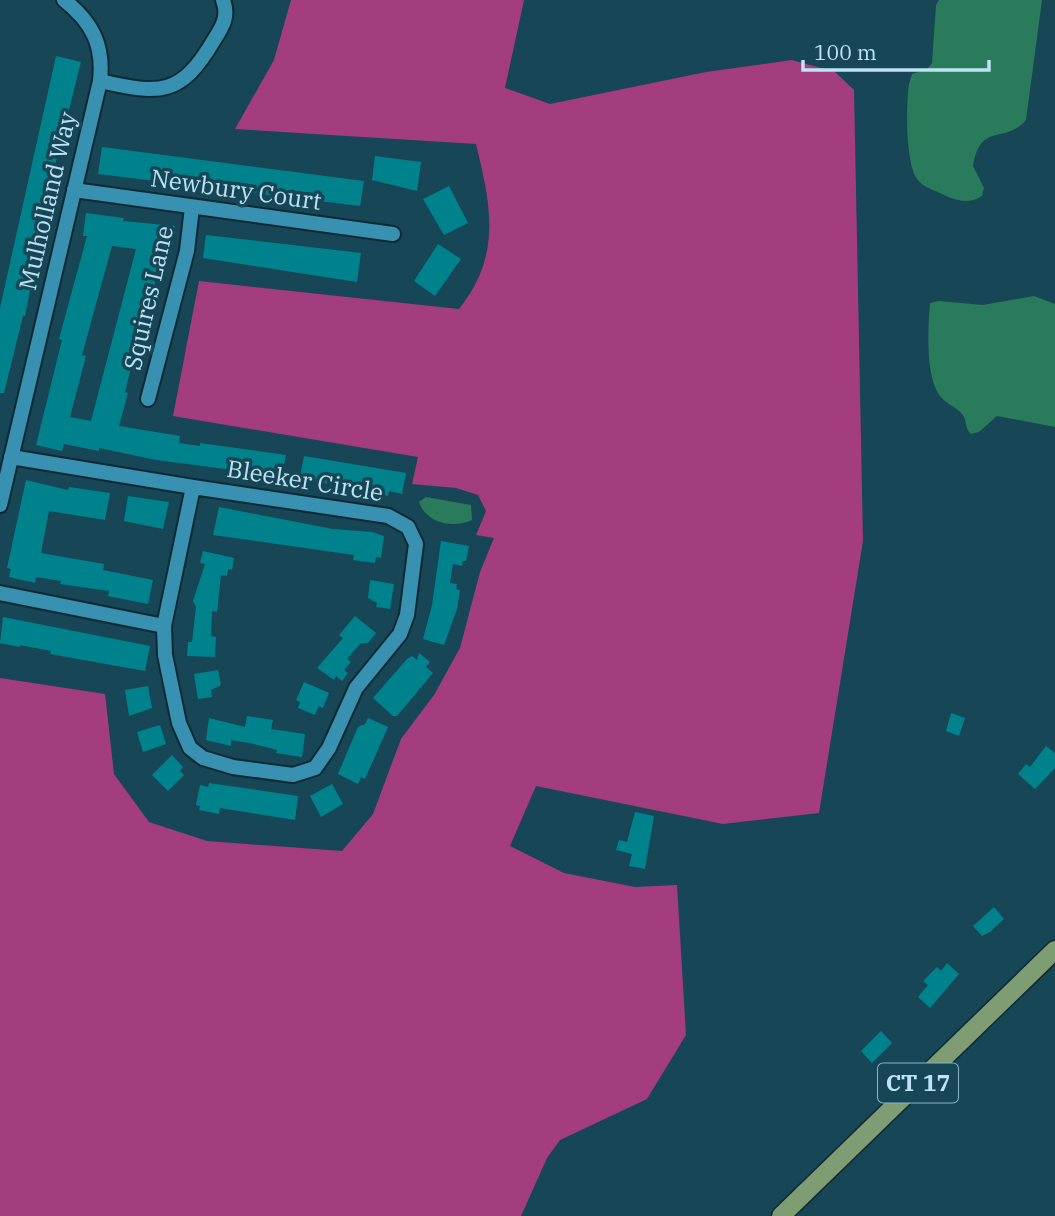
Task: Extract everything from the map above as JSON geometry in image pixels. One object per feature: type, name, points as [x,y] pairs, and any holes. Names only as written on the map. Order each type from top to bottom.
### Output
[{"type":"main road","name":"CT 17","points":[[781,1216],[1055,950]]},
{"type":"street","name":"Mulholland Way","points":[[0,505],[102,65],[97,40],[86,19],[65,0]]},
{"type":"street","points":[[100,80],[161,88],[186,80],[200,64],[224,22],[226,9],[223,0]]},
{"type":"street","name":"Newbury Court","points":[[74,190],[393,234]]},
{"type":"street","name":"Squires Lane","points":[[148,399],[187,251],[192,207]]},
{"type":"street","name":"Bleeker Circle","points":[[11,457],[387,516],[401,522],[412,532],[416,544],[407,615],[400,634],[349,698],[322,759],[308,773],[293,775],[219,764],[203,758],[190,748],[179,723],[167,669],[164,626],[193,487]]},
{"type":"street","points":[[0,593],[164,626]]},
{"type":"shaded area","points":[[291,0],[524,0],[505,88],[550,104],[706,72],[792,60],[835,72],[854,90],[863,541],[819,813],[723,824],[536,786],[510,846],[564,873],[635,887],[677,885],[686,1035],[647,1099],[560,1140],[547,1158],[521,1216],[0,1216],[0,678],[105,694],[114,774],[149,822],[207,841],[342,851],[373,814],[401,739],[434,695],[460,648],[480,572],[494,538],[476,535],[486,511],[478,495],[456,488],[412,484],[418,457],[173,416],[199,281],[459,309],[473,289],[482,269],[487,249],[489,209],[476,144],[235,129],[274,60]]},
{"type":"shaded area","points":[[939,0],[1042,0],[1026,120],[1018,127],[988,138],[982,143],[973,166],[984,188],[982,196],[968,201],[950,198],[921,183],[911,162],[907,119],[909,84],[912,74],[927,69],[932,63],[936,5]]},
{"type":"shaded area","points":[[1034,296],[1055,304],[1055,427],[997,416],[979,432],[971,434],[962,414],[942,399],[935,387],[929,351],[930,303],[939,301],[983,305]]},
{"type":"shaded area","points":[[426,497],[471,505],[472,520],[448,524],[434,519],[427,515],[419,502]]},
{"type":"building","points":[[56,56],[81,62],[54,169],[25,316],[4,393],[0,393],[0,308]]},
{"type":"building","points":[[102,147],[364,181],[360,206],[98,174]]},
{"type":"building","points":[[375,156],[421,162],[417,191],[372,180]]},
{"type":"building","points":[[449,186],[468,223],[444,235],[423,199]]},
{"type":"building","points":[[86,213],[124,218],[123,221],[175,226],[171,254],[162,253],[136,361],[133,360],[125,392],[128,393],[119,426],[180,436],[179,443],[200,446],[200,443],[286,455],[282,476],[269,474],[269,478],[256,476],[256,473],[156,460],[99,448],[99,451],[64,444],[62,451],[36,445],[62,340],[59,339],[87,236],[83,236]],"holes":[[[112,246],[136,249],[91,421],[70,417],[86,356],[82,355]]]},
{"type":"building","points":[[206,235],[361,253],[357,282],[203,258]]},
{"type":"building","points":[[438,244],[461,259],[435,296],[414,281]]},
{"type":"building","points":[[304,456],[406,473],[402,494],[389,491],[388,496],[351,485],[351,490],[313,480],[312,484],[299,482]]},
{"type":"building","points":[[26,480],[68,490],[69,487],[110,493],[105,520],[49,511],[41,553],[104,564],[103,570],[153,580],[148,604],[108,596],[109,591],[60,584],[61,581],[36,577],[35,583],[9,577],[11,569],[7,568]]},
{"type":"building","points":[[128,496],[169,502],[163,529],[124,521]]},
{"type":"building","points":[[219,507],[333,529],[372,532],[384,536],[381,558],[376,557],[375,563],[353,560],[354,555],[213,535]]},
{"type":"building","points":[[441,541],[469,546],[466,561],[463,561],[462,566],[453,564],[450,583],[457,584],[456,589],[460,590],[457,609],[444,645],[423,639],[432,605]]},
{"type":"building","points":[[203,551],[234,558],[232,570],[228,569],[227,576],[221,575],[217,612],[212,611],[211,636],[216,637],[215,657],[187,656],[188,642],[192,642],[196,607],[193,601],[205,564],[200,563]]},
{"type":"building","points":[[370,580],[394,584],[390,609],[376,607],[377,603],[368,598]]},
{"type":"building","points":[[355,616],[376,633],[368,643],[360,644],[347,659],[351,662],[344,670],[348,673],[342,681],[336,676],[334,680],[317,668],[343,638],[339,635]]},
{"type":"building","points":[[3,617],[150,646],[145,671],[0,643]]},
{"type":"building","points":[[419,653],[430,662],[426,667],[433,673],[397,716],[393,716],[373,698],[407,659],[412,656],[417,660]]},
{"type":"building","points":[[218,670],[221,685],[211,690],[212,697],[198,699],[194,674]]},
{"type":"building","points":[[304,682],[329,693],[323,708],[319,706],[315,715],[298,708],[300,702],[296,700]]},
{"type":"building","points":[[148,686],[152,708],[129,716],[125,690]]},
{"type":"building","points":[[951,713],[965,718],[959,736],[946,731]]},
{"type":"building","points":[[247,716],[273,720],[271,729],[305,734],[302,757],[276,753],[277,750],[254,744],[231,740],[231,746],[206,740],[209,718],[245,727]]},
{"type":"building","points":[[368,718],[388,727],[365,779],[361,777],[358,784],[338,774],[358,727],[365,724]]},
{"type":"building","points":[[160,725],[166,744],[143,752],[137,732]]},
{"type":"building","points":[[1046,746],[1055,753],[1055,768],[1035,789],[1018,774],[1026,764],[1030,767]]},
{"type":"building","points":[[172,755],[183,767],[180,771],[184,775],[168,791],[152,775]]},
{"type":"building","points":[[209,783],[298,796],[295,820],[220,808],[219,814],[199,810],[200,806],[196,805],[200,785],[208,787]]},
{"type":"building","points":[[332,784],[343,804],[321,817],[310,796]]},
{"type":"building","points":[[635,812],[654,816],[645,869],[629,866],[632,854],[616,850],[619,840],[627,842]]},
{"type":"building","points":[[994,907],[1004,919],[982,936],[973,926]]},
{"type":"building","points":[[947,963],[959,974],[930,1008],[918,997],[928,985],[923,981],[937,967],[941,971]]},
{"type":"building","points":[[881,1031],[892,1043],[872,1063],[861,1051]]}]
